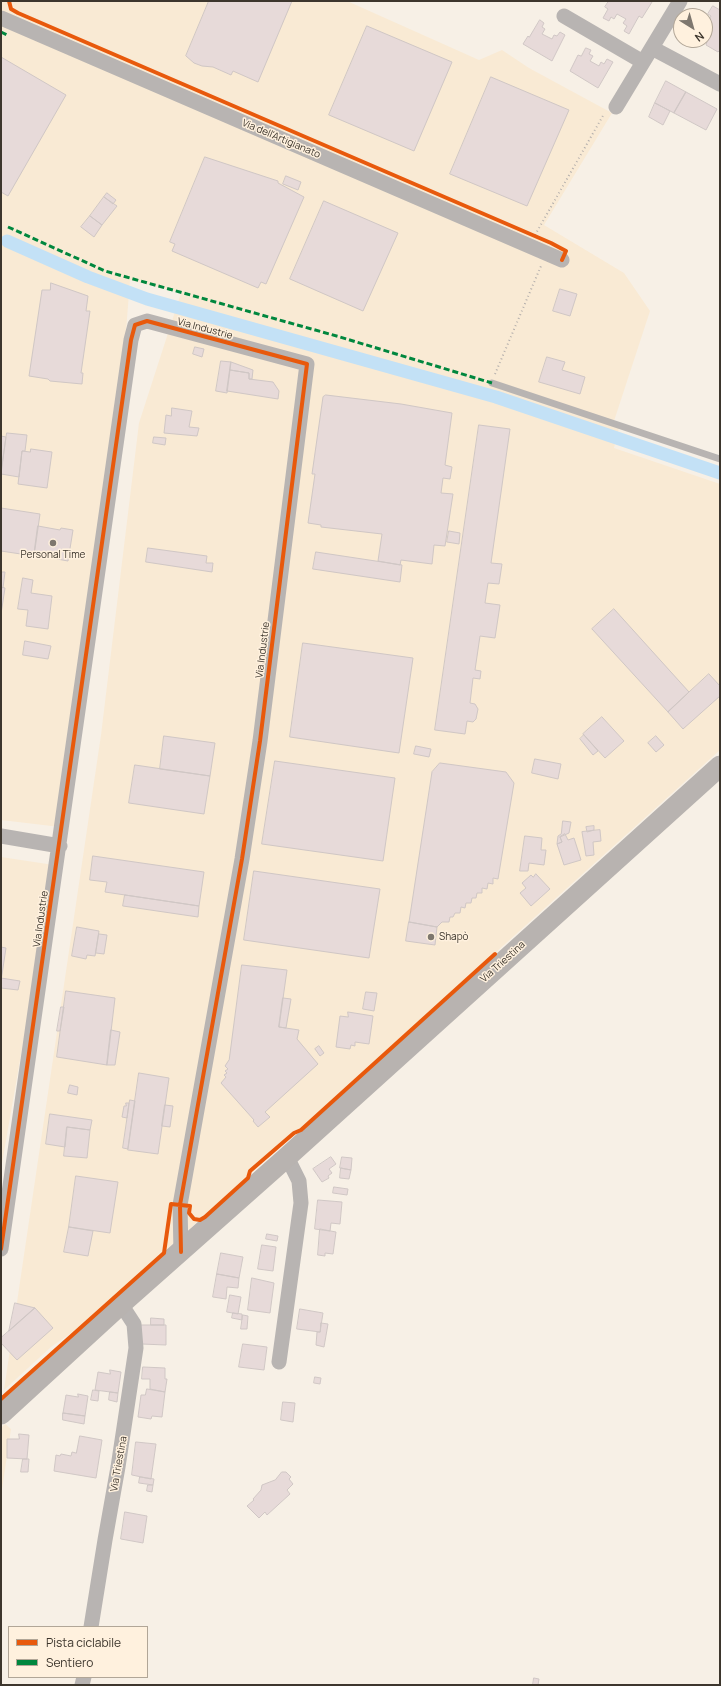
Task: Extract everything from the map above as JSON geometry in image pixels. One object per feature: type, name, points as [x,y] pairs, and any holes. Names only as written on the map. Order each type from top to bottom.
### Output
[{"type":"main road","name":"Via Triestina","points":[[1,1414],[121,1304],[287,1157],[720,766]]},
{"type":"street","points":[[616,107],[680,1]]},
{"type":"street","points":[[564,16],[643,62]]},
{"type":"street","name":"Via dell'Artigianato","points":[[1,18],[562,260]]},
{"type":"street","points":[[652,48],[720,84]]},
{"type":"street","name":"Via Industrie","points":[[1,1249],[60,846],[131,340],[135,325],[147,321],[307,364],[260,741],[240,866],[180,1205],[181,1252]]},
{"type":"street","points":[[1,836],[60,846]]},
{"type":"street","points":[[279,1362],[302,1203],[299,1181],[287,1157]]},
{"type":"street","name":"Via Triestina","points":[[91,1626],[136,1348],[134,1324],[121,1304]]},
{"type":"lane","points":[[492,383],[720,459]]},
{"type":"path","points":[[535,236],[608,108],[616,107]]},
{"type":"path","points":[[492,383],[543,260]]},
{"type":"shaded area","points":[[1,1],[347,1],[479,60],[502,50],[529,68],[612,113],[544,225],[624,273],[650,311],[614,421],[620,424],[614,448],[720,484],[720,750],[84,1324],[51,1347],[4,1390],[101,735],[139,423],[181,293],[130,280],[122,383],[60,827],[1,820]]},
{"type":"shaded area","points":[[1,857],[54,865],[1,1169]]},
{"type":"shaded area","points":[[5,1424],[11,1429],[1,1496],[1,1428]]},
{"type":"building","points":[[209,1],[292,1],[258,82],[233,71],[231,75],[213,67],[202,66],[194,63],[186,56]]},
{"type":"building","points":[[609,1],[652,2],[642,18],[639,16],[629,34],[624,31],[627,26],[623,23],[626,19],[617,14],[614,19],[611,17],[609,21],[603,18],[608,9],[605,7]]},
{"type":"building","points":[[713,6],[720,10],[720,50],[718,52],[711,48],[713,48],[713,8],[712,8]]},
{"type":"building","points":[[540,20],[544,23],[542,27],[545,29],[542,34],[552,39],[554,35],[557,36],[560,32],[565,35],[552,61],[523,44]]},
{"type":"building","points":[[367,26],[452,62],[414,151],[329,115]]},
{"type":"building","points":[[586,48],[591,50],[589,54],[593,56],[590,61],[599,66],[601,62],[604,64],[607,59],[613,62],[598,88],[570,71],[578,55],[581,56]]},
{"type":"building","points":[[1,57],[66,95],[8,196],[1,192]]},
{"type":"building","points":[[491,77],[569,110],[527,206],[450,174]]},
{"type":"building","points":[[666,81],[686,92],[674,113],[655,103]]},
{"type":"building","points":[[686,92],[717,109],[706,130],[674,113]]},
{"type":"building","points":[[655,103],[670,111],[663,125],[649,117]]},
{"type":"building","points":[[205,157],[278,181],[278,183],[304,197],[266,284],[261,282],[258,288],[172,251],[175,244],[170,242]]},
{"type":"building","points":[[286,176],[301,182],[298,190],[283,184]]},
{"type":"building","points":[[107,193],[116,200],[113,204],[104,197]]},
{"type":"building","points":[[104,197],[117,206],[102,225],[90,216]]},
{"type":"building","points":[[324,201],[398,233],[363,311],[290,279]]},
{"type":"building","points":[[90,216],[102,225],[94,237],[81,227]]},
{"type":"building","points":[[51,283],[88,296],[86,311],[90,311],[81,373],[83,373],[82,384],[50,381],[48,379],[29,376],[42,290],[50,290]]},
{"type":"building","points":[[560,289],[577,294],[570,316],[553,311]]},
{"type":"building","points":[[195,347],[204,349],[202,357],[193,354]]},
{"type":"building","points":[[547,357],[565,362],[562,370],[585,377],[580,394],[539,382]]},
{"type":"building","points":[[221,361],[231,362],[227,393],[216,391]]},
{"type":"building","points":[[231,362],[253,370],[252,379],[249,379],[249,373],[230,370]]},
{"type":"building","points":[[230,370],[249,373],[249,379],[273,382],[279,391],[278,399],[227,391]]},
{"type":"building","points":[[326,395],[401,404],[452,413],[445,465],[452,467],[450,479],[443,478],[441,493],[453,494],[445,546],[434,545],[432,564],[401,560],[400,565],[378,561],[382,534],[321,527],[321,525],[308,523],[315,474],[312,474],[323,397]]},
{"type":"building","points":[[172,408],[192,411],[189,427],[199,428],[197,436],[164,433],[166,415],[171,416]]},
{"type":"building","points":[[479,425],[510,429],[491,563],[502,564],[499,584],[488,583],[485,603],[500,605],[495,638],[480,636],[475,670],[481,671],[480,679],[473,678],[470,703],[475,704],[478,709],[476,719],[473,722],[467,721],[465,734],[435,730]]},
{"type":"building","points":[[7,433],[27,435],[25,451],[22,451],[19,477],[1,474]]},
{"type":"building","points":[[1,436],[6,437],[1,474]]},
{"type":"building","points":[[154,437],[166,438],[165,445],[153,443]]},
{"type":"building","points":[[31,449],[52,452],[47,488],[18,484],[22,451],[30,452]]},
{"type":"building","points":[[1,508],[40,514],[34,556],[1,551]]},
{"type":"building","name":"Personal Time","points":[[38,526],[60,530],[61,528],[73,530],[68,561],[57,559],[57,556],[47,555],[46,558],[34,556]]},
{"type":"building","points":[[449,531],[460,533],[459,544],[447,542]]},
{"type":"building","points":[[148,548],[207,556],[206,563],[213,563],[212,572],[146,562]]},
{"type":"building","points":[[316,552],[402,565],[400,582],[313,569]]},
{"type":"building","points":[[1,572],[5,572],[3,588],[1,587]]},
{"type":"building","points":[[23,578],[33,580],[31,593],[52,596],[48,629],[26,626],[28,610],[18,609]]},
{"type":"building","points":[[1,587],[5,588],[1,614]]},
{"type":"building","points":[[614,609],[689,692],[668,712],[592,629]]},
{"type":"building","points":[[25,641],[51,646],[48,659],[23,655]]},
{"type":"building","points":[[303,643],[413,658],[399,753],[290,737]]},
{"type":"building","points":[[709,674],[720,686],[720,696],[683,729],[668,712]]},
{"type":"building","points":[[602,717],[624,741],[605,758],[583,734]]},
{"type":"building","points":[[584,735],[598,751],[593,755],[580,739]]},
{"type":"building","points":[[164,736],[215,743],[210,776],[160,769]]},
{"type":"building","points":[[656,736],[664,745],[656,752],[648,743]]},
{"type":"building","points":[[416,746],[431,749],[429,757],[414,754]]},
{"type":"building","points":[[535,759],[561,764],[558,779],[532,773]]},
{"type":"building","points":[[275,761],[395,778],[383,861],[262,844]]},
{"type":"building","points":[[440,763],[506,772],[514,783],[498,879],[493,878],[493,884],[488,883],[487,889],[482,888],[482,893],[477,893],[476,898],[472,898],[471,903],[466,903],[465,908],[461,907],[460,913],[455,913],[453,917],[450,917],[449,922],[442,922],[437,927],[409,922],[432,772]]},
{"type":"building","points":[[135,765],[210,776],[204,814],[129,803]]},
{"type":"building","points":[[563,821],[571,822],[569,833],[560,837],[562,842],[557,844],[558,836],[561,834]]},
{"type":"building","points":[[594,826],[594,830],[587,832],[586,827]]},
{"type":"building","points":[[600,830],[601,841],[593,842],[594,855],[586,856],[582,832]]},
{"type":"building","points":[[565,834],[568,840],[574,838],[581,860],[564,865],[557,844],[562,842],[560,837]]},
{"type":"building","points":[[525,836],[542,838],[541,850],[546,850],[544,865],[529,863],[528,871],[520,871]]},
{"type":"building","points":[[93,856],[204,872],[199,906],[105,892],[107,882],[90,880]]},
{"type":"building","points":[[254,871],[380,889],[369,958],[244,940]]},
{"type":"building","points":[[536,874],[550,889],[531,906],[520,893],[526,888],[522,883],[531,875],[533,877]]},
{"type":"building","points":[[125,895],[199,906],[198,917],[123,906]]},
{"type":"building","points":[[409,922],[437,927],[435,945],[406,941]]},
{"type":"building","points":[[77,927],[99,931],[95,956],[87,955],[86,959],[72,956]]},
{"type":"building","points":[[99,934],[107,935],[104,954],[96,953]]},
{"type":"building","points":[[1,947],[6,948],[1,981]]},
{"type":"building","points":[[242,965],[287,970],[279,1027],[299,1030],[297,1039],[318,1064],[265,1112],[270,1117],[258,1127],[253,1121],[254,1120],[221,1083],[226,1077],[224,1075],[227,1073],[225,1071],[228,1069],[225,1066],[229,1060]]},
{"type":"building","points":[[1,978],[20,981],[18,990],[1,988]]},
{"type":"building","points":[[66,991],[115,998],[107,1065],[57,1057]]},
{"type":"building","points":[[366,992],[377,993],[374,1011],[363,1009]]},
{"type":"building","points":[[283,998],[291,999],[286,1028],[279,1027]]},
{"type":"building","points":[[61,1007],[64,1007],[60,1031],[57,1031]]},
{"type":"building","points":[[348,1012],[373,1016],[369,1044],[355,1042],[355,1046],[351,1045],[350,1049],[336,1047],[340,1016],[348,1017]]},
{"type":"building","points":[[111,1030],[120,1032],[115,1065],[107,1065]]},
{"type":"building","points":[[319,1046],[324,1053],[320,1056],[315,1049]]},
{"type":"building","points":[[139,1073],[169,1078],[158,1154],[128,1150]]},
{"type":"building","points":[[70,1085],[78,1087],[77,1095],[68,1093]]},
{"type":"building","points":[[130,1100],[135,1101],[128,1149],[123,1148]]},
{"type":"building","points":[[126,1103],[129,1103],[127,1118],[122,1117]]},
{"type":"building","points":[[165,1105],[173,1106],[170,1127],[162,1126]]},
{"type":"building","points":[[50,1114],[92,1120],[90,1130],[67,1127],[65,1147],[46,1144]]},
{"type":"building","points":[[67,1127],[90,1130],[87,1158],[64,1156]]},
{"type":"building","points":[[331,1157],[336,1164],[329,1169],[332,1173],[328,1176],[329,1178],[322,1182],[313,1169]]},
{"type":"building","points":[[342,1157],[352,1158],[351,1170],[340,1168]]},
{"type":"building","points":[[341,1168],[351,1170],[349,1179],[340,1178]]},
{"type":"building","points":[[76,1176],[118,1182],[110,1233],[69,1227]]},
{"type":"building","points":[[334,1187],[348,1189],[347,1195],[333,1193]]},
{"type":"building","points":[[318,1200],[342,1202],[340,1224],[331,1223],[330,1231],[315,1229]]},
{"type":"building","points":[[69,1227],[93,1231],[88,1256],[64,1252]]},
{"type":"building","points":[[320,1229],[336,1232],[333,1254],[325,1253],[325,1256],[318,1255]]},
{"type":"building","points":[[267,1234],[278,1236],[277,1241],[266,1239]]},
{"type":"building","points":[[262,1245],[276,1247],[273,1271],[258,1269]]},
{"type":"building","points":[[221,1253],[243,1257],[239,1278],[217,1274]]},
{"type":"building","points":[[217,1274],[239,1278],[238,1288],[227,1287],[226,1299],[213,1297]]},
{"type":"building","points":[[252,1278],[274,1283],[270,1313],[248,1310]]},
{"type":"building","points":[[230,1295],[241,1297],[238,1314],[227,1312]]},
{"type":"building","points":[[15,1303],[35,1308],[9,1331]]},
{"type":"building","points":[[35,1308],[53,1328],[17,1360],[1,1343],[1,1338]]},
{"type":"building","points":[[300,1309],[323,1313],[320,1332],[297,1329]]},
{"type":"building","points":[[233,1313],[242,1314],[242,1320],[232,1318]]},
{"type":"building","points":[[243,1315],[248,1316],[247,1329],[241,1329]]},
{"type":"building","points":[[151,1318],[164,1319],[164,1325],[151,1325]]},
{"type":"building","points":[[321,1323],[328,1324],[324,1347],[316,1345],[317,1332],[320,1332]]},
{"type":"building","points":[[141,1325],[166,1325],[166,1345],[141,1344]]},
{"type":"building","points":[[243,1344],[267,1347],[264,1370],[239,1367]]},
{"type":"building","points":[[143,1367],[165,1368],[165,1379],[167,1379],[165,1392],[150,1389],[150,1379],[142,1379]]},
{"type":"building","points":[[110,1370],[121,1372],[118,1393],[95,1390],[98,1372],[110,1374]]},
{"type":"building","points":[[315,1377],[321,1378],[320,1384],[314,1383]]},
{"type":"building","points":[[147,1389],[165,1392],[162,1417],[152,1416],[151,1419],[138,1417],[141,1395],[145,1395]]},
{"type":"building","points":[[93,1390],[99,1391],[98,1401],[91,1400]]},
{"type":"building","points":[[110,1392],[118,1393],[117,1402],[109,1400]]},
{"type":"building","points":[[78,1394],[88,1396],[85,1416],[63,1413],[66,1395],[78,1397]]},
{"type":"building","points":[[283,1402],[295,1403],[293,1422],[281,1420]]},
{"type":"building","points":[[63,1413],[85,1416],[84,1424],[63,1420]]},
{"type":"building","points":[[19,1434],[29,1435],[27,1459],[7,1458],[7,1439],[19,1439]]},
{"type":"building","points":[[80,1436],[102,1440],[96,1478],[54,1471],[56,1455],[60,1456],[61,1454],[71,1456],[72,1452],[76,1453]]},
{"type":"building","points":[[136,1442],[156,1444],[151,1479],[132,1475]]},
{"type":"building","points":[[23,1459],[29,1459],[28,1472],[21,1472]]},
{"type":"building","points":[[282,1472],[286,1472],[291,1477],[289,1479],[293,1484],[287,1490],[290,1494],[267,1515],[265,1512],[259,1518],[247,1506],[254,1500],[253,1499],[261,1490],[262,1485],[275,1480]]},
{"type":"building","points":[[140,1477],[154,1479],[153,1485],[139,1483]]},
{"type":"building","points":[[148,1485],[153,1485],[152,1492],[147,1491]]},
{"type":"building","points":[[125,1512],[147,1516],[143,1543],[121,1539]]},
{"type":"building","points":[[534,1678],[539,1679],[538,1685],[533,1685]]},
{"type":"waterway","points":[[7,241],[88,277],[147,299],[496,397],[720,473]]},
{"type":"marked path","points":[[1,32],[7,35]]},
{"type":"marked path","points":[[8,227],[105,271],[340,337],[492,383]]},
{"type":"cycle path","points":[[9,1],[11,9],[18,13],[551,243],[566,251],[562,260]]},
{"type":"cycle path","points":[[1,1249],[131,340],[135,325],[147,321],[307,364],[260,741],[242,859],[180,1205],[181,1252]]},
{"type":"cycle path","points":[[1,1399],[164,1253],[171,1204],[190,1206],[189,1213],[194,1219],[200,1220],[205,1217],[248,1178],[250,1171],[294,1133],[301,1130],[495,954]]},
{"type":"place","name":"Personal Time","points":[[53,543]]},
{"type":"place","name":"Shapò","points":[[431,937]]}]
